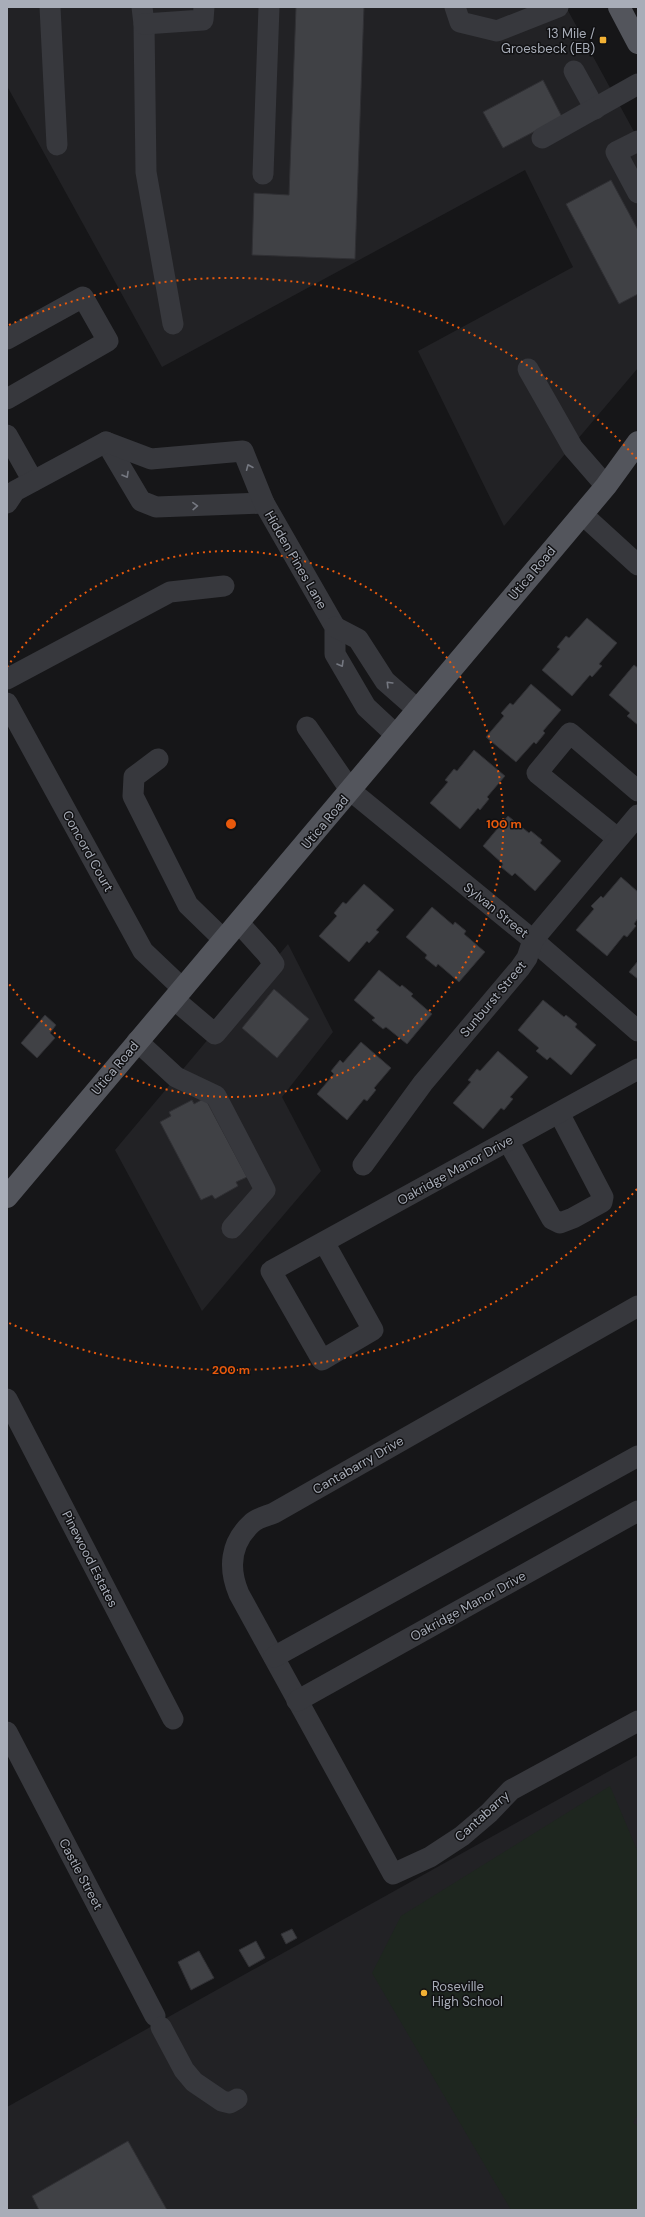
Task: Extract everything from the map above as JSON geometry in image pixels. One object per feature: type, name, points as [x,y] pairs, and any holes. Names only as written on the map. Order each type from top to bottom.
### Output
[{"type":"main road","points":[[619,7],[638,43]]},
{"type":"main road","name":"Utica Road","points":[[7,1197],[137,1041],[179,995],[351,791],[396,735],[606,486],[638,442]]},
{"type":"street","points":[[50,7],[57,145]]},
{"type":"street","points":[[174,324],[146,172],[143,15],[203,20],[204,7]]},
{"type":"street","points":[[263,174],[269,7]]},
{"type":"street","points":[[456,7],[460,22],[497,31],[552,8]]},
{"type":"street","points":[[574,71],[595,109]]},
{"type":"street","points":[[542,138],[638,84]]},
{"type":"street","points":[[638,141],[616,152],[638,193]]},
{"type":"street","points":[[7,339],[83,297],[108,341],[7,399]]},
{"type":"street","points":[[528,369],[573,448],[606,486]]},
{"type":"street","points":[[7,436],[33,481]]},
{"type":"street","points":[[7,503],[16,491],[106,442],[151,459],[243,451],[264,503]]},
{"type":"street","name":"Hidden Pines Lane","points":[[106,442],[141,501],[156,507],[264,503],[335,626],[335,654],[366,706],[396,735]]},
{"type":"street","points":[[582,514],[638,565]]},
{"type":"street","points":[[7,679],[170,592],[224,586]]},
{"type":"street","points":[[335,626],[358,639],[385,681],[418,710]]},
{"type":"street","name":"Concord Court","points":[[7,703],[143,951],[179,995],[215,1034],[274,964],[239,923]]},
{"type":"street","name":"Sylvan Street","points":[[307,727],[351,791],[533,940],[638,1031]]},
{"type":"street","points":[[617,838],[537,774],[570,733],[638,791]]},
{"type":"street","points":[[158,759],[134,777],[133,796],[188,905],[224,940]]},
{"type":"street","name":"Sunburst Street","points":[[363,1166],[423,1083],[520,968],[527,958],[533,940],[617,838],[638,815]]},
{"type":"street","points":[[137,1041],[176,1078],[216,1096],[265,1190],[232,1228]]},
{"type":"street","name":"Oakridge Manor Drive","points":[[324,1242],[373,1330],[322,1360],[272,1271],[324,1242],[559,1113],[638,1069]]},
{"type":"street","points":[[508,1141],[552,1219],[560,1223],[573,1218],[602,1202],[603,1197],[559,1113]]},
{"type":"street","name":"Cantabarry Drive","points":[[297,1701],[233,1580],[231,1564],[236,1542],[252,1522],[274,1513],[638,1306]]},
{"type":"street","name":"Pinewood Estates","points":[[7,1399],[173,1719]]},
{"type":"street","points":[[274,1658],[638,1456]]},
{"type":"street","name":"Oakridge Manor Drive","points":[[297,1701],[638,1511]]},
{"type":"street","name":"Cantabarry","points":[[297,1701],[393,1874],[430,1857],[462,1836],[489,1813],[511,1790],[638,1721]]},
{"type":"street","name":"Castle Street","points":[[7,1732],[184,2070],[194,2082],[222,2101],[230,2103],[237,2099]]},
{"type":"shaded area","points":[[7,7],[566,7],[638,139],[638,368],[504,526],[418,351],[573,267],[525,170],[162,367],[7,86]]},
{"type":"shaded area","points":[[288,944],[333,1032],[282,1097],[321,1171],[202,1311],[115,1150]]},
{"type":"shaded area","name":"Roseville High School","points":[[638,1755],[638,2210],[7,2210],[7,2107]]},
{"type":"shaded area","points":[[610,1786],[638,1852],[638,2114],[633,2123],[638,2126],[638,2210],[511,2210],[372,1973],[401,1916]]},
{"type":"building","points":[[296,7],[364,7],[355,259],[252,255],[254,193],[289,195]]},
{"type":"building","points":[[543,80],[562,117],[503,148],[483,112]]},
{"type":"building","points":[[611,180],[638,230],[638,294],[619,304],[566,204]]},
{"type":"building","points":[[587,618],[617,643],[599,664],[602,666],[592,677],[590,675],[572,696],[542,670],[560,649],[557,647],[566,636],[569,638]]},
{"type":"building","points":[[634,665],[638,668],[638,725],[627,716],[630,713],[609,695]]},
{"type":"building","points":[[531,684],[561,710],[543,731],[545,733],[536,744],[534,742],[516,762],[486,737],[504,716],[501,713],[510,703],[513,705]]},
{"type":"building","points":[[474,750],[505,776],[487,797],[489,799],[480,810],[478,808],[460,829],[430,803],[448,782],[445,780],[454,769],[457,771]]},
{"type":"building","points":[[508,816],[529,833],[531,831],[542,840],[540,843],[561,861],[535,891],[515,873],[512,876],[501,867],[503,864],[483,846]]},
{"type":"building","points":[[621,877],[638,892],[638,918],[634,924],[636,926],[627,937],[624,935],[607,956],[576,930],[594,909],[591,906],[601,896],[603,898]]},
{"type":"building","points":[[364,884],[394,910],[376,930],[379,932],[369,943],[367,941],[349,962],[319,936],[337,916],[334,913],[343,902],[346,904]]},
{"type":"building","points":[[432,907],[453,925],[455,922],[466,931],[464,934],[485,952],[459,982],[438,964],[436,967],[425,958],[427,955],[406,937]]},
{"type":"building","points":[[638,961],[638,979],[629,972]]},
{"type":"building","points":[[379,970],[400,987],[402,985],[413,994],[411,996],[432,1014],[407,1044],[386,1027],[383,1029],[372,1020],[375,1018],[354,1000]]},
{"type":"building","points":[[274,989],[309,1019],[277,1058],[242,1028]]},
{"type":"building","points":[[543,1000],[564,1017],[566,1015],[577,1024],[575,1027],[596,1045],[571,1075],[550,1057],[547,1060],[536,1051],[539,1048],[518,1030]]},
{"type":"building","points":[[45,1015],[56,1025],[50,1033],[55,1038],[37,1058],[21,1043]]},
{"type":"building","points":[[361,1042],[391,1068],[374,1088],[376,1090],[367,1101],[364,1099],[347,1120],[317,1094],[334,1074],[331,1071],[340,1060],[343,1063]]},
{"type":"building","points":[[498,1051],[528,1077],[510,1097],[513,1099],[504,1110],[501,1108],[483,1129],[453,1103],[471,1082],[468,1080],[477,1069],[480,1071]]},
{"type":"building","points":[[205,1098],[247,1177],[236,1182],[238,1186],[215,1199],[212,1195],[201,1200],[160,1122],[171,1116],[169,1112],[192,1100],[194,1104]]},
{"type":"building","points":[[292,1929],[297,1938],[286,1944],[281,1934]]},
{"type":"building","points":[[256,1941],[265,1958],[249,1967],[239,1950]]},
{"type":"building","points":[[199,1951],[214,1978],[191,1990],[178,1962]]},
{"type":"building","points":[[128,2141],[167,2210],[39,2210],[32,2196]]},
{"type":"place","name":"13 Mile / Groesbeck (EB)","points":[[603,40]]},
{"type":"place","name":"Roseville High School","points":[[424,1993]]}]
